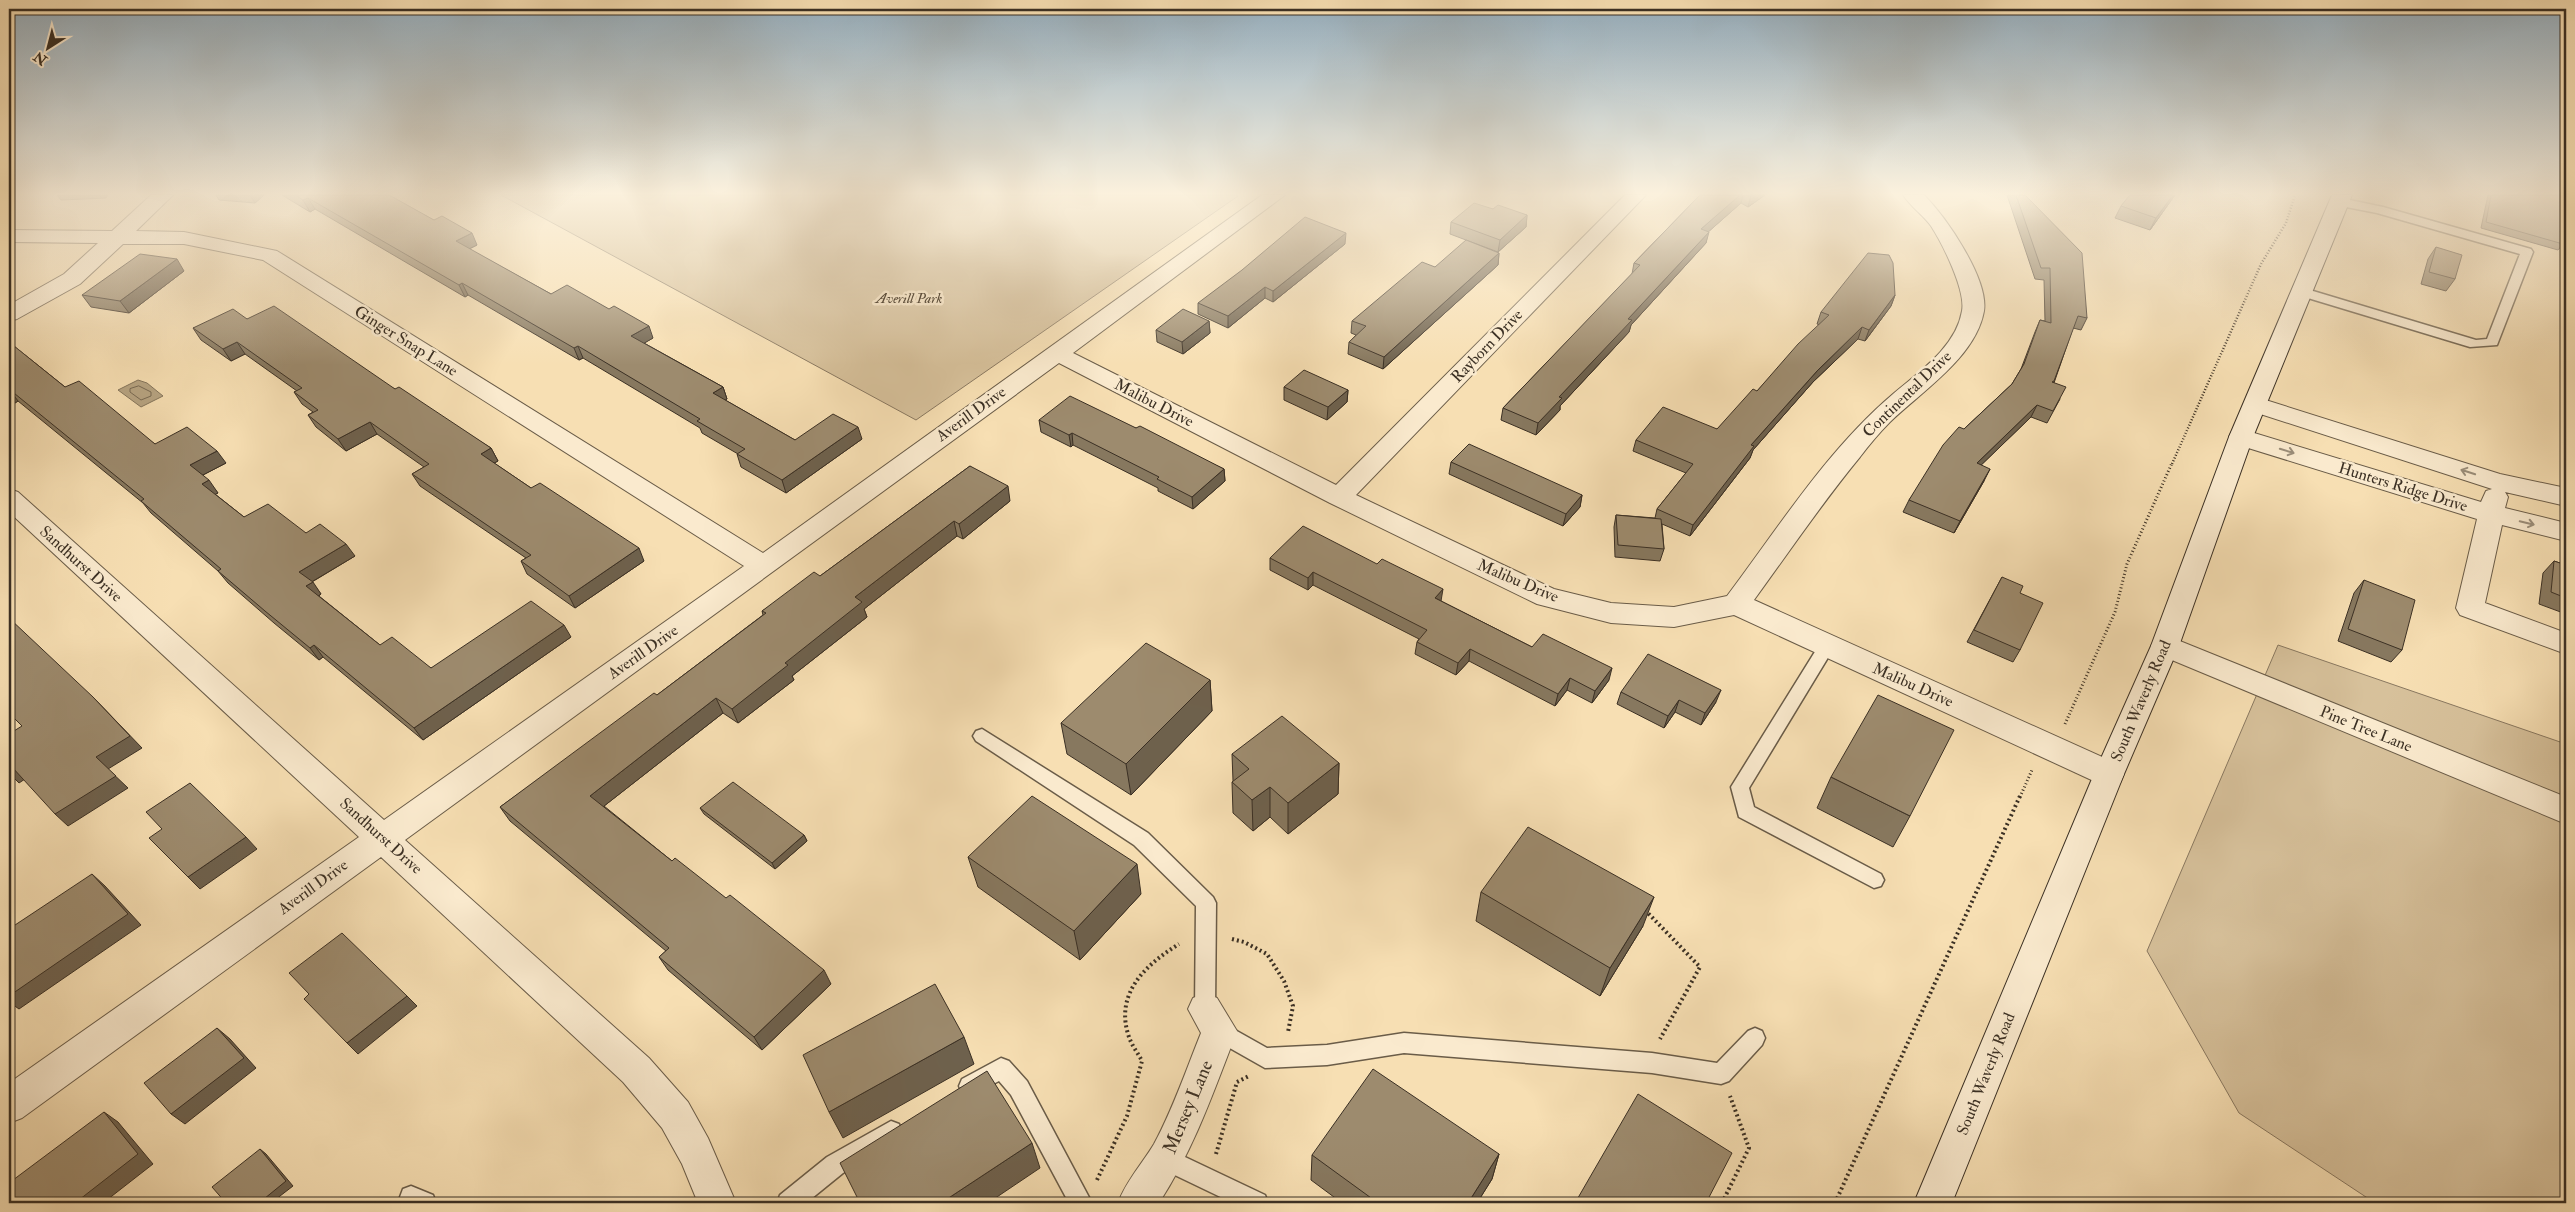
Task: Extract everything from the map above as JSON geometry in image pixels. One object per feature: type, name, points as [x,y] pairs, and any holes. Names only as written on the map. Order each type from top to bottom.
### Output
[{"type":"street","points":[[9,314],[72,279],[101,252]]},
{"type":"street","name":"Ginger Snap Lane","points":[[249,252],[270,256],[764,566]]},
{"type":"street","name":"Averill Drive","points":[[9,1105],[764,566],[1197,252]]},
{"type":"street","name":"Rayborn Drive","points":[[1339,497],[1580,252]]},
{"type":"street","name":"Continental Drive","points":[[1736,604],[1867,431],[1898,399],[1943,362],[1962,338],[1974,309],[1963,270],[1954,252]]},
{"type":"street","name":"South Waverly Road","points":[[1933,1203],[2110,774],[2165,646],[2241,437],[2320,252]]},
{"type":"street","name":"Malibu Drive","points":[[1056,353],[1339,497],[1547,597],[1611,613],[1674,617],[1736,604],[2110,774]]},
{"type":"street","name":"Hunters Ridge Drive","points":[[2256,405],[2497,482],[2566,497]]},
{"type":"street","name":"Hunters Ridge Drive","points":[[2241,437],[2492,514],[2566,532]]},
{"type":"street","points":[[2497,482],[2492,514],[2470,608],[2566,644]]},
{"type":"street","name":"Sandhurst Drive","points":[[9,498],[636,1070],[675,1115],[695,1151],[716,1203]]},
{"type":"street","name":"Pine Tree Lane","points":[[2165,646],[2566,811]]},
{"type":"street","name":"Mersey Lane","points":[[1137,1203],[1166,1159],[1183,1126],[1212,1020]]},
{"type":"lane","points":[[2303,292],[2475,344],[2492,342],[2527,252],[2525,252]]},
{"type":"lane","points":[[1827,646],[1740,787],[1746,812],[1874,880]]},
{"type":"lane","points":[[982,736],[1141,839],[1206,903],[1212,1020],[1265,1058],[1327,1055],[1404,1043],[1652,1063],[1721,1074],[1755,1038]]},
{"type":"lane","points":[[951,1097],[1001,1068],[1019,1088],[1081,1203]]},
{"type":"lane","points":[[788,1203],[835,1165],[910,1121]]},
{"type":"lane","points":[[1166,1159],[1258,1203]]},
{"type":"path","points":[[1835,1203],[2032,769],[2066,724],[2115,612],[2127,564],[2261,264],[2270,252]]},
{"type":"path","points":[[1639,907],[1647,911],[1700,968],[1659,1040],[1667,1044]]},
{"type":"path","points":[[1721,1074],[1749,1148],[1722,1203]]},
{"type":"green space","name":"Averill Park","points":[[605,252],[1158,252],[916,420]]},
{"type":"green space","points":[[2278,645],[2566,744],[2566,1203],[2375,1203],[2239,1113],[2147,951]]},
{"type":"water","points":[[138,380],[147,383],[163,396],[141,407],[118,390]]},
{"type":"building","points":[[401,252],[475,252],[551,294],[567,285],[609,309],[614,306],[649,326],[631,336],[723,387],[713,393],[795,440],[833,414],[858,427],[782,480],[737,454],[745,449],[697,421],[700,419],[578,346],[574,348],[462,283],[459,285]]},
{"type":"building","points":[[1264,252],[1323,252],[1273,291],[1265,287],[1228,316],[1198,303]]},
{"type":"building","points":[[1453,252],[1499,253],[1384,357],[1349,342],[1366,326],[1352,321],[1422,262],[1435,267]]},
{"type":"building","points":[[1645,252],[1691,252],[1628,319],[1632,320],[1559,397],[1562,398],[1538,423],[1503,408],[1640,265],[1634,263]]},
{"type":"building","points":[[2035,252],[2082,253],[2087,318],[2078,316],[2052,382],[2066,387],[2053,411],[2037,405],[1977,463],[1990,469],[1960,521],[1909,500],[1943,445],[1959,427],[1964,429],[2012,384],[2024,364],[2040,320],[2051,323],[2050,268],[2041,268]]},
{"type":"building","points":[[2435,252],[2451,252],[2462,255],[2455,279],[2429,272]]},
{"type":"building","points":[[1868,253],[1889,255],[1893,263],[1895,295],[1869,330],[1862,327],[1817,371],[1751,445],[1754,446],[1693,525],[1657,509],[1693,464],[1636,440],[1663,407],[1717,429],[1753,389],[1757,391],[1798,344],[1829,315],[1821,312]]},
{"type":"building","points":[[140,254],[177,259],[120,301],[82,295]]},
{"type":"building","points":[[274,306],[395,389],[399,387],[491,448],[481,454],[531,488],[540,483],[639,548],[569,596],[521,561],[531,555],[412,474],[429,464],[370,422],[338,439],[308,415],[318,410],[294,392],[302,388],[237,342],[223,349],[193,328],[233,309],[247,319]]},
{"type":"building","points":[[1183,309],[1209,321],[1182,342],[1156,330]]},
{"type":"building","points":[[9,342],[65,387],[79,381],[155,444],[187,427],[217,451],[190,465],[209,480],[202,484],[244,517],[268,504],[306,533],[320,524],[346,544],[299,572],[313,582],[306,586],[380,645],[392,637],[431,668],[531,601],[564,625],[414,728],[314,645],[310,648],[265,611],[218,571],[221,569],[141,501],[144,499],[9,389]]},
{"type":"building","points":[[1304,370],[1348,390],[1328,407],[1284,387]]},
{"type":"building","points":[[1070,396],[1136,428],[1140,426],[1224,469],[1192,497],[1157,479],[1159,477],[1072,433],[1069,435],[1039,420]]},
{"type":"building","points":[[1469,444],[1582,495],[1566,514],[1451,462]]},
{"type":"building","points":[[970,466],[1008,486],[959,524],[954,521],[855,597],[862,602],[785,663],[788,665],[732,709],[716,698],[590,796],[672,861],[675,858],[726,898],[730,895],[824,970],[754,1037],[659,957],[669,948],[500,807],[654,693],[657,695],[766,613],[762,611],[814,572],[820,576]]},
{"type":"building","points":[[1616,515],[1661,519],[1664,549],[1618,545]]},
{"type":"building","points":[[1303,526],[1377,564],[1382,559],[1443,589],[1435,598],[1532,647],[1543,634],[1612,668],[1595,691],[1570,678],[1558,694],[1470,649],[1458,663],[1417,642],[1427,630],[1313,572],[1308,578],[1270,558]]},
{"type":"building","points":[[2554,561],[2566,565],[2566,598],[2551,592]]},
{"type":"building","points":[[2002,577],[2023,586],[2020,593],[2043,603],[2020,650],[1974,630]]},
{"type":"building","points":[[2364,580],[2415,600],[2402,650],[2348,629]]},
{"type":"building","points":[[9,618],[93,697],[130,736],[96,757],[116,776],[55,814],[12,767],[9,769],[9,734],[22,726],[9,713]]},
{"type":"building","points":[[1146,643],[1210,680],[1126,764],[1061,723]]},
{"type":"building","points":[[1648,654],[1721,690],[1705,713],[1679,700],[1668,716],[1621,692]]},
{"type":"building","points":[[1878,695],[1954,730],[1910,816],[1831,777]]},
{"type":"building","points":[[1282,716],[1339,763],[1288,803],[1270,787],[1252,800],[1232,782],[1249,769],[1232,754]]},
{"type":"building","points":[[733,782],[804,835],[772,863],[700,808]]},
{"type":"building","points":[[190,783],[246,837],[188,877],[149,838],[162,829],[146,812]]},
{"type":"building","points":[[1032,796],[1137,864],[1074,931],[968,857]]},
{"type":"building","points":[[1528,827],[1654,897],[1610,968],[1481,892]]},
{"type":"building","points":[[92,874],[128,914],[9,996],[9,929]]},
{"type":"building","points":[[342,933],[407,996],[347,1043],[304,999],[309,994],[289,973]]},
{"type":"building","points":[[935,984],[964,1037],[829,1112],[803,1055]]},
{"type":"building","points":[[217,1028],[244,1058],[171,1114],[144,1083]]},
{"type":"building","points":[[1373,1069],[1499,1154],[1468,1203],[1378,1203],[1312,1155]]},
{"type":"building","points":[[987,1071],[1032,1143],[941,1203],[860,1203],[840,1163]]},
{"type":"building","points":[[1638,1094],[1732,1153],[1706,1203],[1575,1203]]},
{"type":"building","points":[[104,1112],[138,1154],[75,1203],[13,1203],[9,1198],[9,1183]]},
{"type":"building","points":[[260,1149],[286,1181],[259,1203],[226,1203],[212,1187]]}]
